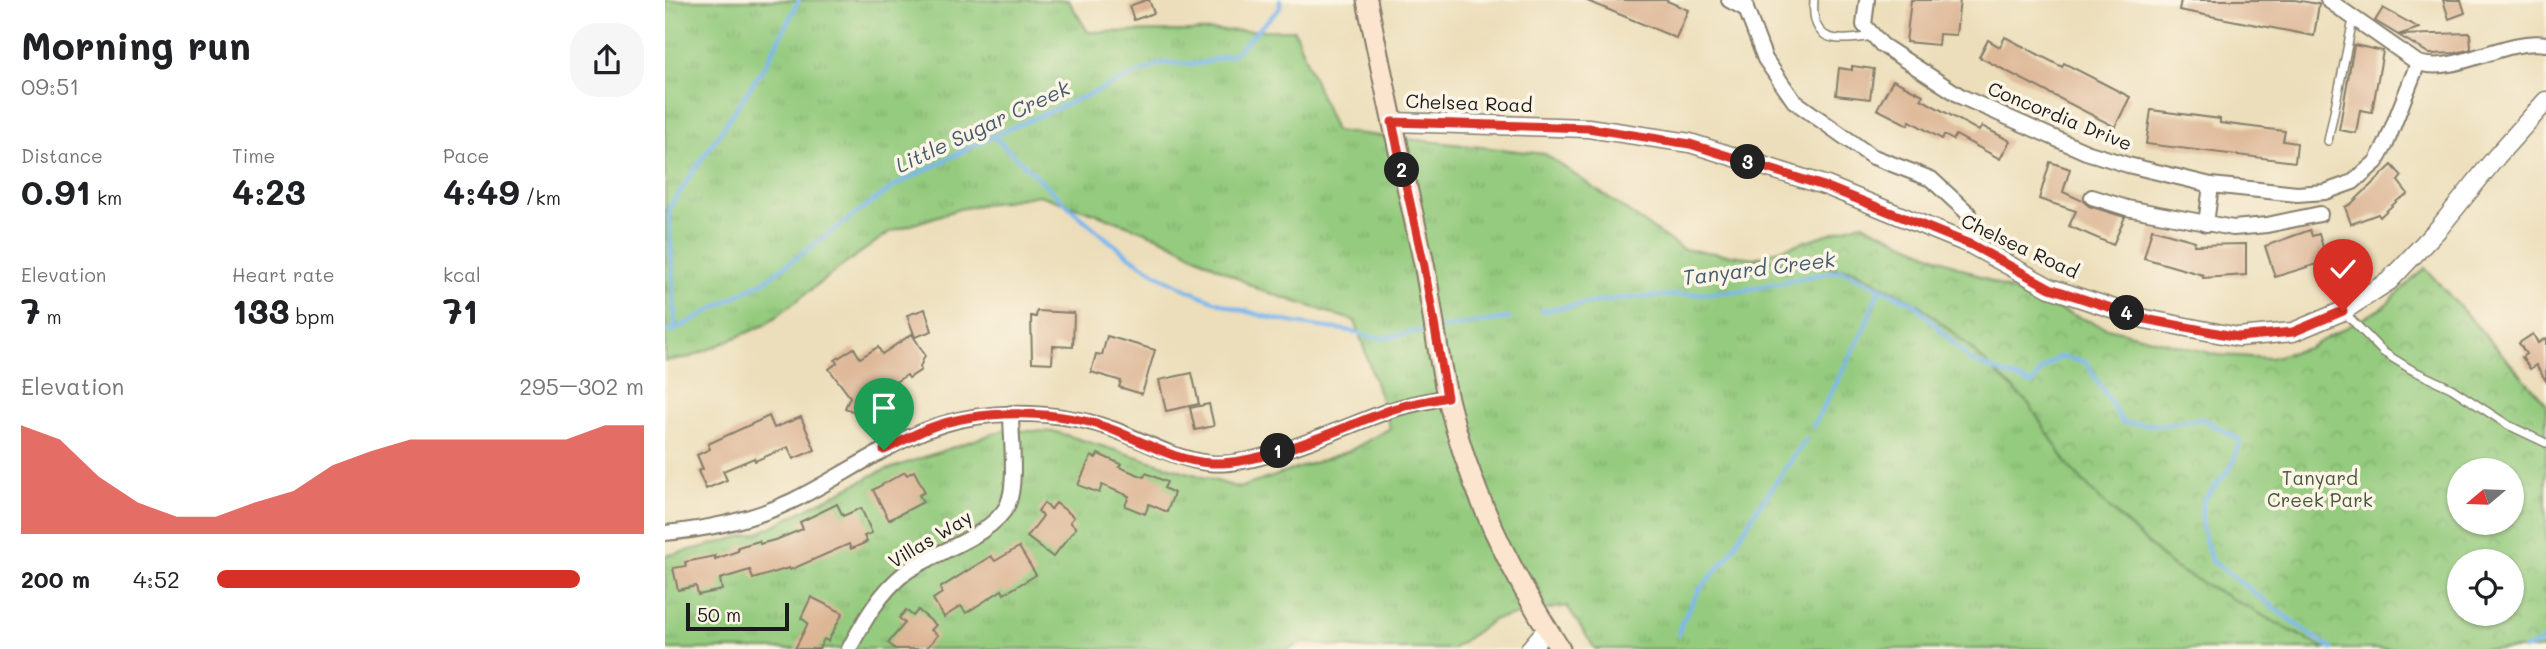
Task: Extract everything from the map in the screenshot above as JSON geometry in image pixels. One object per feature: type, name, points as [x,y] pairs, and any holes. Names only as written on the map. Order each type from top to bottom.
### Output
[{"type":"main road","points":[[1367,0],[1458,437],[1477,493],[1510,565],[1560,649]]},
{"type":"street","points":[[1729,0],[1746,5],[1765,59],[1794,101],[1871,156],[1931,179],[1968,213],[1972,245]]},
{"type":"street","points":[[1867,0],[1864,25],[1874,36]]},
{"type":"street","points":[[2328,0],[2418,63],[2432,67],[2449,65],[2496,49],[2546,44]]},
{"type":"street","name":"Concordia Drive","points":[[1874,36],[1882,45],[1962,97],[2086,152],[2129,166],[2211,185],[2297,194],[2325,192],[2353,182],[2376,162],[2386,144],[2418,63]]},
{"type":"street","name":"Chelsea Road","points":[[1392,122],[1588,128],[1690,144],[1827,187],[1972,245],[2050,288],[2145,319],[2238,337],[2293,332],[2343,311],[2389,281],[2439,228],[2546,101]]},
{"type":"street","points":[[2206,224],[2211,185]]},
{"type":"street","points":[[2092,197],[2127,208],[2233,228],[2267,225],[2320,214]]},
{"type":"street","points":[[665,533],[694,531],[737,522],[791,502],[928,429],[972,417],[1011,413],[1055,416],[1113,429],[1167,453],[1211,464],[1251,460],[1344,429],[1446,388]]},
{"type":"street","name":"Villas Way","points":[[849,649],[874,604],[907,571],[990,525],[1007,505],[1013,481],[1011,413]]},
{"type":"street","points":[[1530,649],[1547,629]]},
{"type":"lane","points":[[1814,0],[1815,22],[1822,35],[1832,39],[1874,36]]},
{"type":"lane","points":[[2328,141],[2353,20]]},
{"type":"lane","points":[[2343,311],[2383,352],[2412,370],[2451,388],[2508,425],[2546,443]]},
{"type":"green space","points":[[665,0],[1068,0],[1088,32],[1294,30],[1335,131],[1545,154],[1682,249],[1854,270],[1920,305],[1963,341],[2029,404],[2070,468],[2173,567],[2325,649],[1595,649],[1567,606],[1495,619],[1452,649],[1367,649],[1302,643],[1289,649],[665,649],[665,555],[761,532],[877,473],[1004,430],[1056,432],[1239,488],[1349,451],[1390,428],[1355,321],[1260,290],[1166,240],[1039,195],[959,209],[890,232],[765,325],[691,357],[665,361]]},
{"type":"green space","name":"Tanyard Creek Park","points":[[1861,223],[2026,297],[2107,328],[2218,355],[2270,358],[2308,348],[2381,309],[2425,268],[2546,403],[2546,649],[2325,649],[2173,567],[2070,468],[2029,404],[1963,341],[1920,305],[1854,270],[1754,258]]},
{"type":"building","points":[[1149,0],[1154,13],[1134,20],[1129,6]]},
{"type":"building","points":[[1585,0],[1665,0],[1688,10],[1676,38]]},
{"type":"building","points":[[1911,0],[1960,0],[1956,35],[1939,34],[1938,45],[1906,42]]},
{"type":"building","points":[[2181,0],[2295,0],[2319,4],[2314,36],[2179,10]]},
{"type":"building","points":[[2443,0],[2461,0],[2465,13],[2449,19]]},
{"type":"building","points":[[2383,8],[2419,28],[2398,35],[2375,21]]},
{"type":"building","points":[[2470,33],[2471,49],[2456,53],[2430,54],[2398,35]]},
{"type":"building","points":[[2005,37],[2062,67],[2064,63],[2130,97],[2115,127],[1979,57],[1988,40],[2000,47]]},
{"type":"building","points":[[2354,45],[2383,51],[2372,112],[2360,110],[2356,133],[2339,130]]},
{"type":"building","points":[[1852,66],[1874,69],[1870,99],[1836,95],[1839,68],[1852,70]]},
{"type":"building","points":[[1893,80],[1923,95],[1921,99],[1979,131],[1982,126],[2010,141],[2000,159],[1956,135],[1953,140],[1944,135],[1942,139],[1910,121],[1908,125],[1877,109]]},
{"type":"building","points":[[2151,110],[2220,119],[2220,123],[2285,131],[2283,141],[2297,143],[2295,162],[2146,144]]},
{"type":"building","points":[[2050,162],[2070,169],[2063,192],[2089,206],[2125,217],[2113,245],[2069,226],[2076,211],[2039,199]]},
{"type":"building","points":[[2392,165],[2402,176],[2398,181],[2408,194],[2380,217],[2378,214],[2351,224],[2345,207]]},
{"type":"building","points":[[2152,229],[2195,241],[2194,245],[2246,244],[2246,275],[2203,278],[2203,275],[2144,258]]},
{"type":"building","points":[[2310,230],[2312,236],[2319,234],[2327,261],[2275,277],[2265,246]]},
{"type":"building","points":[[925,309],[932,331],[915,337],[907,315]]},
{"type":"building","points":[[1037,311],[1074,313],[1073,347],[1053,346],[1052,363],[1032,362],[1031,316],[1036,317]]},
{"type":"building","points":[[912,334],[925,355],[921,370],[885,388],[871,420],[845,408],[850,397],[829,369],[837,363],[835,360],[854,348],[860,358],[878,347],[882,354]]},
{"type":"building","points":[[2533,334],[2538,343],[2546,338],[2546,381],[2536,365],[2530,369],[2522,357],[2526,354],[2519,343]]},
{"type":"building","points":[[1107,336],[1155,350],[1142,394],[1119,387],[1121,381],[1091,372],[1096,354],[1102,355]]},
{"type":"building","points":[[1192,373],[1199,404],[1166,411],[1159,380]]},
{"type":"building","points":[[1209,404],[1214,426],[1195,430],[1190,408]]},
{"type":"building","points":[[769,416],[774,428],[801,417],[815,450],[793,459],[788,447],[755,461],[754,458],[723,471],[727,480],[706,489],[698,471],[703,469],[697,455],[710,449],[708,444]]},
{"type":"building","points":[[1098,454],[1121,464],[1119,467],[1144,477],[1146,473],[1167,482],[1164,488],[1174,493],[1167,512],[1149,504],[1145,514],[1125,506],[1129,496],[1102,485],[1099,493],[1078,485],[1091,456],[1096,458]]},
{"type":"building","points":[[914,471],[925,492],[919,495],[923,502],[889,520],[873,490],[905,472],[907,475]]},
{"type":"building","points":[[1044,503],[1051,509],[1056,503],[1074,517],[1070,522],[1076,528],[1053,557],[1027,537],[1043,516],[1038,511]]},
{"type":"building","points":[[837,504],[843,516],[861,508],[872,533],[864,536],[867,542],[851,549],[849,544],[790,570],[789,568],[753,579],[750,570],[720,579],[722,590],[698,595],[696,586],[678,590],[673,568],[686,566],[685,562],[715,556],[715,559],[738,551],[738,547],[759,541],[760,544],[778,539],[803,529],[800,522]]},
{"type":"building","points":[[1019,547],[1036,575],[1004,594],[1002,590],[966,613],[961,606],[944,617],[933,599],[942,593],[940,588],[991,556],[995,561]]},
{"type":"building","points":[[811,597],[843,613],[828,641],[824,639],[819,649],[795,649],[808,623],[801,618]]},
{"type":"building","points":[[906,610],[913,616],[918,610],[936,625],[931,630],[938,635],[926,649],[895,649],[888,643],[905,623],[899,618]]},
{"type":"waterway","points":[[675,329],[669,208],[766,64],[799,0]]},
{"type":"waterway","name":"Little Sugar Creek","points":[[665,332],[675,330],[766,280],[894,186],[993,136],[1162,63],[1199,64],[1234,54],[1280,8],[1280,0]]},
{"type":"waterway","name":"Tanyard Creek","points":[[993,136],[1118,248],[1186,289],[1211,300],[1264,316],[1377,338],[1429,329]]},
{"type":"waterway","name":"Tanyard Creek","points":[[1541,311],[1616,299],[1740,291],[1841,270],[1915,304],[1971,361],[2032,384],[2042,370],[2059,357],[2086,362],[2123,423],[2161,425],[2203,419],[2240,440],[2232,466],[2202,502],[2202,528],[2211,560],[2332,649]]},
{"type":"waterway","points":[[1813,427],[1864,330],[1880,286]]},
{"type":"waterway","name":"Tanyard Creek","points":[[1441,328],[1509,318]]},
{"type":"waterway","points":[[1679,634],[1681,624],[1699,590],[1728,557],[1753,515],[1806,439]]},
{"type":"waterway","name":"Tanyard Creek","points":[[2525,649],[2546,640]]},
{"type":"route","points":[[884,450],[928,429],[972,417],[1011,413],[1055,416],[1113,429],[1167,453],[1211,464],[1251,460],[1344,429],[1393,409],[1447,397],[1424,266],[1392,122],[1588,128],[1690,144],[1827,187],[1972,245],[2050,288],[2145,319],[2238,337],[2293,332],[2343,311]]}]
